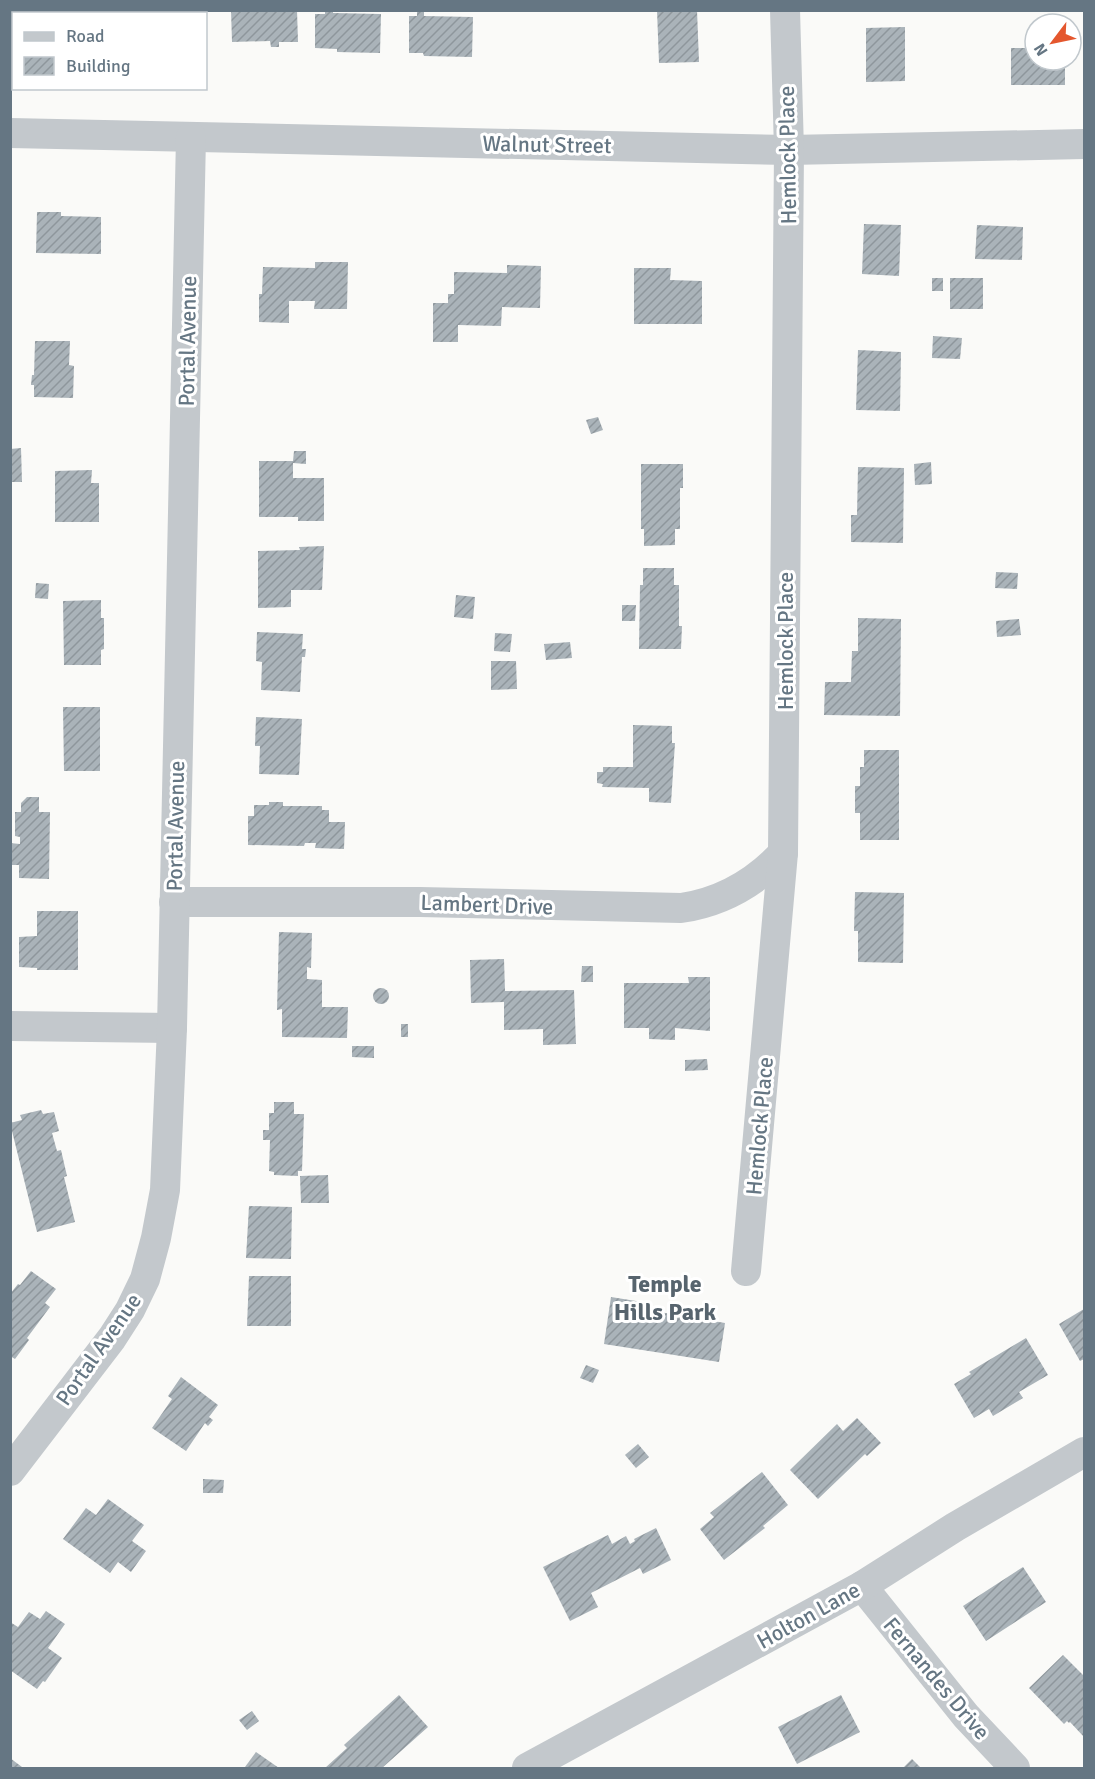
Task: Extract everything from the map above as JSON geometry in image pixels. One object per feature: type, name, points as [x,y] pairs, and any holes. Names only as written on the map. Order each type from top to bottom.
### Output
[{"type":"street","name":"Hemlock Place","points":[[746,1271],[783,853],[789,150],[785,10]]},
{"type":"street","name":"Walnut Street","points":[[10,133],[789,150],[1084,144]]},
{"type":"street","name":"Portal Avenue","points":[[10,1471],[112,1338],[130,1310],[145,1279],[165,1190],[172,1028],[191,136]]},
{"type":"street","name":"Lambert Drive","points":[[174,902],[420,902],[681,908],[706,903],[738,889],[767,870],[783,853]]},
{"type":"street","points":[[10,1026],[172,1028]]},
{"type":"street","name":"Holton Lane","points":[[527,1768],[862,1586],[954,1527],[1084,1452]]},
{"type":"street","name":"Fernandes Drive","points":[[862,1586],[966,1716],[1015,1768]]},
{"type":"building","points":[[231,10],[297,10],[298,42],[279,42],[279,47],[271,47],[270,41],[232,42]]},
{"type":"building","points":[[325,10],[333,10],[333,13],[381,14],[380,53],[337,52],[337,49],[315,48],[315,14],[325,14]]},
{"type":"building","points":[[657,10],[697,10],[699,62],[659,63]]},
{"type":"building","points":[[417,12],[424,12],[424,16],[473,17],[472,57],[424,56],[423,53],[409,53],[409,16],[417,16]]},
{"type":"building","points":[[905,27],[905,81],[866,82],[866,28]]},
{"type":"building","points":[[1011,48],[1023,48],[1023,72],[1065,72],[1065,85],[1011,85]]},
{"type":"building","points":[[37,212],[61,212],[61,216],[101,217],[101,254],[36,253]]},
{"type":"building","points":[[864,224],[901,225],[899,276],[862,274]]},
{"type":"building","points":[[977,225],[1023,227],[1022,260],[975,259]]},
{"type":"building","points":[[315,262],[348,262],[347,309],[314,309],[315,301],[289,301],[289,323],[259,322],[259,294],[262,294],[263,267],[315,268]]},
{"type":"building","points":[[507,265],[541,266],[540,308],[502,307],[501,326],[458,325],[458,342],[433,342],[433,303],[448,303],[448,294],[454,294],[454,272],[507,273]]},
{"type":"building","points":[[634,268],[671,268],[670,280],[702,281],[702,324],[634,324]]},
{"type":"building","points":[[932,278],[943,278],[943,291],[932,291]]},
{"type":"building","points":[[950,278],[983,278],[983,309],[950,309]]},
{"type":"building","points":[[933,336],[962,338],[960,359],[932,358]]},
{"type":"building","points":[[35,341],[70,341],[69,365],[74,366],[73,398],[34,397],[34,385],[31,385],[32,375],[34,375]]},
{"type":"building","points":[[858,350],[901,352],[900,411],[856,410]]},
{"type":"building","points":[[598,417],[603,430],[591,434],[586,420]]},
{"type":"building","points":[[21,448],[22,482],[10,482],[10,449]]},
{"type":"building","points":[[294,451],[306,451],[306,464],[293,463],[293,478],[324,478],[324,521],[298,521],[298,517],[259,517],[259,461],[293,461]]},
{"type":"building","points":[[931,462],[932,484],[915,485],[914,464]]},
{"type":"building","points":[[641,464],[683,464],[683,488],[680,488],[680,529],[675,529],[675,545],[644,546],[644,529],[641,529]]},
{"type":"building","points":[[858,467],[904,468],[903,543],[851,542],[851,515],[857,515]]},
{"type":"building","points":[[92,470],[91,483],[99,483],[99,522],[55,522],[55,471]]},
{"type":"building","points":[[324,546],[322,590],[291,590],[291,607],[258,608],[258,551],[300,550],[299,547]]},
{"type":"building","points":[[643,568],[674,568],[674,585],[679,585],[681,649],[639,649],[640,585],[643,585]]},
{"type":"building","points":[[996,572],[1018,573],[1017,589],[995,588]]},
{"type":"building","points":[[36,583],[49,584],[48,599],[35,598]]},
{"type":"building","points":[[456,595],[475,597],[473,619],[454,617]]},
{"type":"building","points":[[101,600],[101,618],[104,618],[104,649],[101,650],[101,665],[64,665],[63,601]]},
{"type":"building","points":[[622,605],[636,605],[635,621],[622,621]]},
{"type":"building","points":[[858,618],[901,619],[900,716],[824,715],[825,682],[851,682],[852,651],[858,651]]},
{"type":"building","points":[[1019,619],[1021,635],[997,637],[996,621]]},
{"type":"building","points":[[257,632],[303,634],[302,649],[306,649],[305,657],[302,657],[300,692],[261,690],[262,662],[256,661]]},
{"type":"building","points":[[495,633],[512,634],[510,652],[494,651]]},
{"type":"building","points":[[570,642],[572,658],[546,660],[544,644]]},
{"type":"building","points":[[491,661],[516,661],[517,689],[491,690]]},
{"type":"building","points":[[63,707],[100,707],[100,771],[64,771]]},
{"type":"building","points":[[256,717],[302,719],[299,775],[259,774],[260,746],[255,746]]},
{"type":"building","points":[[633,725],[672,726],[672,743],[675,743],[671,803],[649,802],[649,788],[602,787],[603,784],[597,783],[597,772],[603,772],[603,767],[633,767]]},
{"type":"building","points":[[864,750],[899,750],[899,840],[860,840],[860,813],[855,813],[855,786],[860,786],[860,767],[864,767]]},
{"type":"building","points":[[27,797],[39,797],[39,812],[50,812],[49,879],[19,878],[19,865],[10,865],[10,843],[20,844],[20,837],[15,836],[15,812],[21,812],[21,803]]},
{"type":"building","points":[[269,802],[283,802],[283,806],[322,806],[322,810],[329,810],[329,822],[345,822],[344,849],[315,848],[316,843],[305,843],[304,846],[248,845],[248,816],[254,816],[254,805],[269,805]]},
{"type":"building","points":[[855,892],[904,893],[903,963],[858,962],[858,931],[854,931]]},
{"type":"building","points":[[37,911],[78,911],[78,970],[37,970],[37,968],[19,967],[19,937],[37,936]]},
{"type":"building","points":[[279,932],[312,933],[311,968],[307,967],[307,979],[322,980],[322,1007],[348,1007],[347,1038],[282,1037],[282,1009],[277,1010]]},
{"type":"building","points":[[504,959],[505,991],[574,990],[576,1044],[543,1045],[543,1029],[504,1030],[504,1002],[471,1003],[470,960]]},
{"type":"building","points":[[582,966],[593,966],[593,982],[581,982]]},
{"type":"building","points":[[688,977],[710,977],[710,1031],[675,1028],[675,1040],[649,1039],[649,1028],[624,1028],[624,983],[689,983]]},
{"type":"building","points":[[378,988],[384,988],[389,996],[387,1002],[378,1004],[373,999],[373,993]]},
{"type":"building","points":[[401,1024],[408,1024],[408,1037],[401,1037]]},
{"type":"building","points":[[352,1046],[374,1046],[374,1058],[352,1057]]},
{"type":"building","points":[[707,1059],[708,1070],[685,1071],[685,1060]]},
{"type":"building","points":[[274,1102],[294,1102],[294,1114],[304,1114],[302,1171],[298,1171],[298,1176],[274,1175],[274,1172],[269,1171],[270,1140],[263,1140],[263,1130],[269,1130],[269,1113],[274,1113]]},
{"type":"building","points":[[41,1110],[43,1114],[54,1112],[59,1131],[52,1133],[57,1151],[61,1150],[67,1176],[64,1177],[75,1222],[37,1232],[10,1123],[22,1120],[20,1115]]},
{"type":"building","points":[[328,1175],[329,1203],[301,1203],[300,1176]]},
{"type":"building","points":[[249,1206],[292,1207],[291,1259],[246,1258]]},
{"type":"building","points":[[31,1271],[56,1289],[45,1303],[50,1307],[15,1359],[10,1356],[10,1294]]},
{"type":"building","points":[[249,1276],[291,1276],[291,1326],[247,1326]]},
{"type":"building","points":[[611,1297],[642,1302],[641,1309],[725,1323],[719,1362],[604,1344]]},
{"type":"building","points":[[1084,1309],[1084,1359],[1080,1361],[1059,1324]]},
{"type":"building","points":[[1026,1338],[1048,1375],[1019,1392],[1023,1398],[993,1416],[989,1409],[974,1418],[954,1384],[971,1374],[969,1372]]},
{"type":"building","points":[[586,1365],[599,1370],[593,1383],[580,1378]]},
{"type":"building","points":[[181,1377],[218,1405],[209,1417],[213,1420],[208,1426],[205,1423],[186,1451],[152,1428],[172,1399],[168,1396]]},
{"type":"building","points":[[857,1418],[881,1443],[867,1456],[865,1454],[818,1499],[790,1470],[837,1424],[843,1431]]},
{"type":"building","points":[[638,1444],[649,1457],[636,1468],[625,1455]]},
{"type":"building","points":[[762,1472],[788,1505],[763,1526],[765,1528],[724,1560],[700,1529],[714,1517],[710,1513]]},
{"type":"building","points":[[203,1479],[224,1480],[223,1493],[203,1493]]},
{"type":"building","points":[[108,1499],[144,1525],[132,1541],[146,1551],[131,1572],[118,1562],[110,1573],[63,1539],[86,1508],[96,1515]]},
{"type":"building","points":[[656,1528],[671,1560],[643,1574],[640,1568],[591,1593],[598,1607],[570,1621],[543,1567],[608,1535],[612,1544],[626,1536],[630,1544],[635,1541],[634,1539]]},
{"type":"building","points":[[1023,1567],[1046,1602],[986,1641],[963,1606]]},
{"type":"building","points":[[46,1611],[65,1624],[48,1648],[62,1658],[45,1682],[43,1681],[37,1689],[10,1670],[10,1622],[18,1627],[29,1612],[40,1619]]},
{"type":"building","points":[[1063,1655],[1084,1676],[1084,1737],[1070,1722],[1067,1721],[1064,1724],[1029,1688]]},
{"type":"building","points":[[399,1695],[428,1727],[382,1768],[325,1768],[347,1748],[344,1745]]},
{"type":"building","points":[[841,1695],[860,1732],[797,1764],[778,1727]]},
{"type":"building","points":[[252,1711],[259,1721],[247,1730],[239,1720]]},
{"type":"building","points":[[256,1752],[279,1768],[245,1767]]},
{"type":"building","points":[[10,1758],[22,1767],[10,1768]]},
{"type":"building","points":[[912,1759],[921,1768],[903,1768]]},
{"type":"district","name":"Temple Hills Park","points":[[665,1298]]}]
